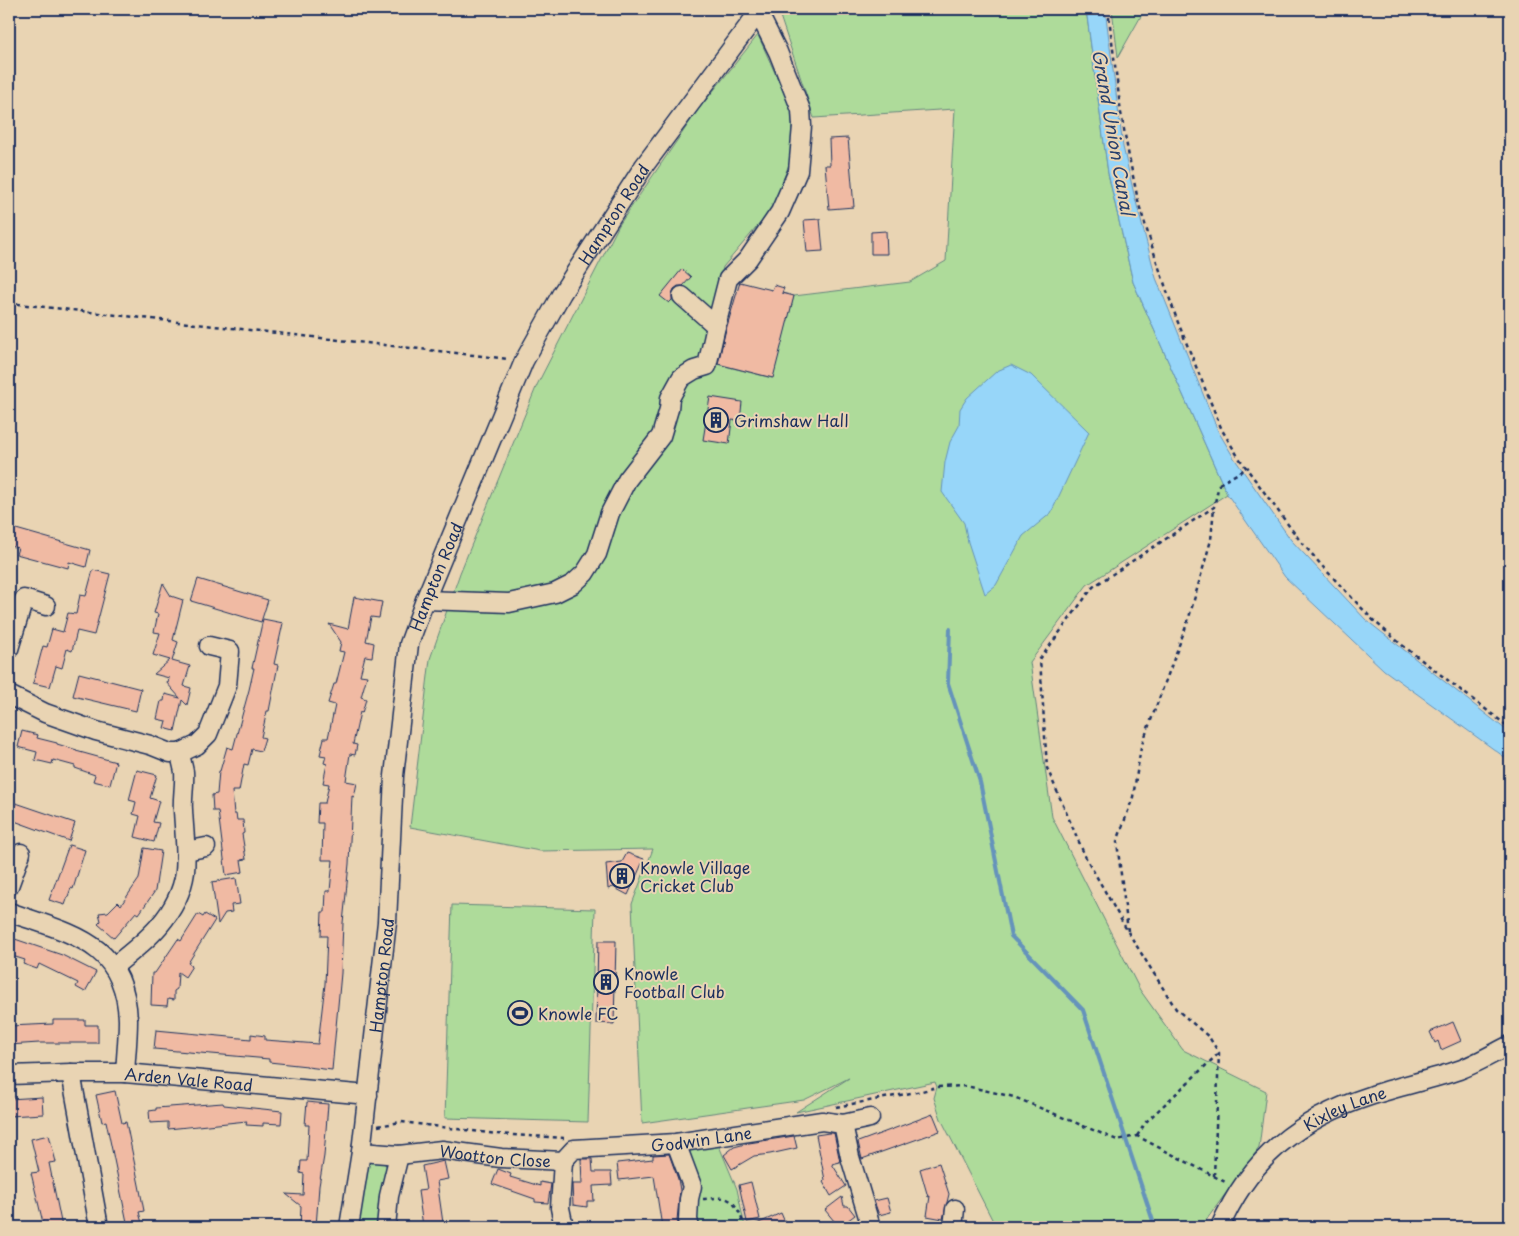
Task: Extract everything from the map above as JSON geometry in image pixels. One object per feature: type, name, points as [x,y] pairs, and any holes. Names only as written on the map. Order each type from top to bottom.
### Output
[{"type":"street","points":[[425,600],[509,604],[555,593],[574,584],[585,573],[597,554],[610,513],[627,480],[661,436],[669,410],[670,398],[681,378],[694,370],[707,366],[728,279],[748,259],[780,212],[798,171],[802,126],[801,110],[760,10]]},
{"type":"street","name":"Hampton Road","points":[[349,1227],[361,1152],[387,922],[394,776],[409,644],[425,600],[524,361],[577,268],[644,166],[760,10]]},
{"type":"street","points":[[682,296],[716,326]]},
{"type":"street","points":[[9,648],[24,599],[46,606]]},
{"type":"street","points":[[9,695],[45,713],[96,731],[150,745],[170,753],[180,753],[197,745],[208,734],[227,686],[230,651],[209,646]]},
{"type":"street","points":[[114,967],[144,943],[164,921],[176,901],[185,873],[184,772],[180,753]]},
{"type":"street","points":[[186,851],[206,848]]},
{"type":"street","points":[[9,886],[21,853]]},
{"type":"street","points":[[9,912],[72,934],[105,955],[114,967],[125,996],[127,1012],[125,1074]]},
{"type":"street","name":"Kixley Lane","points":[[1220,1227],[1240,1188],[1255,1168],[1288,1137],[1323,1115],[1370,1096],[1460,1070],[1510,1045]]},
{"type":"street","points":[[71,1073],[99,1227]]},
{"type":"street","name":"Arden Vale Road","points":[[9,1075],[125,1074],[368,1095]]},
{"type":"street","name":"Godwin Lane","points":[[563,1161],[574,1149],[676,1143],[822,1121],[843,1124],[870,1118]]},
{"type":"street","points":[[843,1124],[850,1157],[871,1227]]},
{"type":"street","points":[[676,1143],[692,1186],[689,1199],[688,1220],[690,1227]]},
{"type":"street","name":"Wootton Close","points":[[361,1152],[399,1155],[442,1150],[501,1158],[563,1161],[560,1208],[564,1227]]},
{"type":"street","points":[[386,1227],[389,1196],[399,1155]]},
{"type":"street","points":[[953,1227],[955,1209]]},
{"type":"path","points":[[1108,9],[1124,131],[1139,204],[1177,320],[1222,430],[1239,458],[1298,538],[1373,620],[1510,728]]},
{"type":"path","points":[[9,303],[524,361]]},
{"type":"path","points":[[1128,932],[1117,842],[1133,797],[1141,747],[1188,621],[1211,540],[1214,507],[1219,484],[1249,467]]},
{"type":"path","points":[[1214,507],[1093,587],[1040,659],[1047,768],[1085,856],[1128,932],[1176,1009],[1209,1037],[1220,1053],[1214,1176]]},
{"type":"path","points":[[1137,1136],[1146,1122],[1220,1053]]},
{"type":"path","points":[[1117,1140],[1137,1136],[1240,1188]]},
{"type":"path","points":[[689,1199],[726,1198],[736,1206],[744,1227]]},
{"type":"green space","points":[[783,9],[1086,9],[1108,173],[1133,282],[1227,494],[1087,585],[1030,662],[1052,817],[1140,990],[1183,1050],[1266,1091],[1259,1148],[1207,1219],[1204,1227],[996,1227],[941,1119],[934,1098],[937,1087],[935,1082],[796,1112],[849,1078],[804,1100],[642,1123],[632,904],[653,849],[540,851],[410,827],[430,659],[460,573],[537,385],[619,225],[698,110],[758,35],[792,111],[793,153],[773,208],[723,267],[718,294],[700,355],[717,364],[772,378],[794,296],[910,282],[946,261],[955,109],[814,118],[779,13]]},
{"type":"green space","points":[[1112,9],[1145,9],[1118,57]]},
{"type":"green space","name":"Knowle FC","points":[[452,905],[595,909],[588,1122],[445,1118]]},
{"type":"green space","points":[[717,1141],[737,1189],[745,1227],[695,1227],[679,1146]]},
{"type":"green space","points":[[370,1160],[379,1160],[386,1165],[388,1173],[377,1227],[354,1227],[363,1168]]},
{"type":"water","name":"Grand Union Canal","points":[[1086,9],[1105,9],[1123,147],[1156,278],[1218,431],[1234,458],[1291,540],[1366,620],[1510,733],[1510,761],[1384,670],[1285,577],[1227,494],[1133,282],[1108,173]]},
{"type":"water","points":[[1011,365],[1031,375],[1089,432],[1051,513],[1023,536],[996,585],[985,594],[968,542],[964,523],[942,492],[945,462],[950,442],[959,426],[960,409],[967,398],[997,371]]},
{"type":"building","points":[[848,138],[854,207],[829,209],[825,165],[830,165],[829,139]]},
{"type":"building","points":[[820,219],[823,251],[807,252],[804,220]]},
{"type":"building","points":[[886,231],[887,254],[871,254],[871,232]]},
{"type":"building","points":[[682,269],[691,277],[683,286],[678,286],[674,289],[672,300],[669,303],[660,296]]},
{"type":"building","points":[[740,282],[772,290],[774,285],[784,288],[782,293],[794,296],[773,378],[718,364]]},
{"type":"building","name":"Grimshaw Hall","points":[[710,397],[742,402],[740,421],[732,420],[729,444],[703,440]]},
{"type":"building","points":[[9,527],[90,550],[86,567],[69,562],[68,568],[16,554],[18,548],[10,546],[12,539],[9,538]]},
{"type":"building","points":[[93,570],[110,574],[94,635],[77,631],[72,651],[67,649],[62,668],[56,666],[50,687],[33,683],[43,646],[47,647],[52,629],[63,632],[68,613],[76,614],[80,595],[86,596]]},
{"type":"building","points":[[198,579],[268,600],[261,622],[191,601]]},
{"type":"building","points":[[163,583],[171,596],[183,600],[173,640],[178,642],[172,661],[190,666],[184,686],[191,688],[187,705],[182,700],[175,731],[164,728],[166,721],[157,719],[161,701],[164,701],[165,694],[180,698],[166,682],[168,683],[169,678],[154,674],[170,660],[153,655],[160,633],[154,632],[158,614],[154,613]]},
{"type":"building","points":[[354,597],[382,602],[379,618],[371,617],[366,641],[374,643],[372,657],[365,656],[360,675],[367,676],[361,697],[366,699],[362,713],[360,712],[353,744],[357,745],[355,755],[350,754],[346,781],[357,783],[354,797],[352,796],[349,864],[332,1070],[269,1062],[269,1059],[154,1049],[156,1030],[251,1039],[251,1034],[265,1036],[265,1040],[318,1044],[325,984],[327,936],[321,936],[322,912],[325,912],[326,891],[330,891],[333,860],[322,860],[323,823],[317,823],[318,803],[325,803],[329,784],[323,783],[327,764],[324,763],[326,756],[320,755],[324,738],[328,738],[335,705],[328,703],[334,684],[336,684],[344,652],[339,651],[341,642],[329,624],[348,629]]},
{"type":"building","points":[[263,619],[283,623],[274,664],[278,665],[269,711],[267,711],[261,737],[265,738],[261,751],[252,749],[248,765],[244,764],[239,791],[232,791],[234,814],[236,814],[237,820],[243,820],[244,833],[242,834],[246,859],[241,860],[243,872],[226,875],[218,811],[213,811],[212,795],[217,794],[219,771],[227,747],[233,749],[249,690]]},
{"type":"building","points":[[79,673],[141,689],[136,711],[73,696]]},
{"type":"building","points":[[22,731],[38,735],[37,738],[57,743],[76,751],[116,762],[110,785],[93,781],[95,775],[75,768],[75,766],[53,760],[52,764],[35,760],[37,752],[18,747]]},
{"type":"building","points":[[137,770],[157,775],[150,798],[159,801],[153,822],[159,823],[154,842],[135,837],[140,816],[133,814],[136,802],[129,800]]},
{"type":"building","points":[[16,803],[75,823],[69,841],[9,819]]},
{"type":"building","points":[[69,845],[85,850],[73,889],[71,888],[65,905],[49,900]]},
{"type":"building","points":[[144,848],[161,851],[155,891],[139,914],[136,912],[114,938],[98,924],[101,921],[99,913],[108,912],[118,902],[121,905],[139,879]]},
{"type":"building","name":"Knowle Village Cricket Club","points":[[627,853],[644,859],[628,895],[613,887],[608,889],[606,864],[622,862]]},
{"type":"building","points":[[236,878],[240,904],[231,905],[232,912],[225,913],[218,924],[212,882]]},
{"type":"building","points":[[198,914],[203,917],[205,914],[215,920],[188,963],[192,966],[185,977],[178,972],[174,1000],[168,999],[167,1006],[151,1005],[152,973],[155,973],[178,939],[181,941]]},
{"type":"building","points":[[9,937],[62,955],[96,972],[85,992],[76,987],[78,983],[39,964],[37,969],[23,964],[25,960],[9,955]]},
{"type":"building","name":"Knowle Football Club","points":[[598,941],[616,941],[614,1024],[596,1023]]},
{"type":"building","points":[[53,1020],[85,1020],[85,1025],[98,1025],[98,1043],[9,1045],[9,1026],[53,1024]]},
{"type":"building","points":[[1453,1022],[1461,1041],[1441,1050],[1438,1041],[1435,1043],[1430,1032]]},
{"type":"building","points":[[115,1091],[122,1123],[126,1122],[139,1185],[144,1211],[139,1212],[143,1227],[128,1227],[106,1121],[102,1122],[96,1095]]},
{"type":"building","points":[[42,1097],[43,1114],[9,1116],[9,1099]]},
{"type":"building","points":[[307,1102],[328,1104],[316,1227],[300,1227],[301,1206],[286,1194],[303,1195],[304,1174],[300,1173],[301,1161],[307,1161],[309,1125],[305,1125]]},
{"type":"building","points":[[223,1103],[224,1105],[282,1111],[281,1124],[263,1123],[263,1126],[246,1125],[247,1121],[168,1129],[168,1122],[150,1123],[149,1111],[156,1110],[156,1108]]},
{"type":"building","points":[[933,1114],[940,1131],[862,1159],[858,1142]]},
{"type":"building","points":[[834,1133],[840,1162],[832,1164],[846,1186],[831,1196],[823,1182],[825,1180],[816,1135]]},
{"type":"building","points":[[49,1135],[56,1162],[49,1163],[62,1227],[44,1227],[31,1173],[39,1172],[31,1139]]},
{"type":"building","points":[[794,1136],[797,1148],[754,1156],[732,1169],[724,1155],[734,1147]]},
{"type":"building","points":[[669,1154],[680,1190],[677,1220],[679,1227],[662,1227],[654,1176],[619,1180],[617,1163],[653,1159],[653,1155]]},
{"type":"building","points":[[581,1159],[592,1159],[593,1172],[611,1172],[612,1185],[593,1186],[594,1201],[587,1201],[587,1207],[573,1205],[572,1184],[582,1184]]},
{"type":"building","points":[[444,1161],[448,1179],[437,1181],[443,1223],[423,1226],[418,1191],[426,1190],[422,1166]]},
{"type":"building","points":[[939,1163],[949,1194],[943,1219],[927,1216],[930,1196],[928,1197],[920,1169]]},
{"type":"building","points":[[498,1169],[511,1174],[510,1177],[540,1186],[540,1182],[551,1184],[548,1203],[535,1202],[535,1199],[492,1184]]},
{"type":"building","points":[[751,1182],[760,1219],[747,1222],[739,1185]]},
{"type":"building","points":[[842,1197],[844,1206],[848,1206],[855,1215],[839,1227],[825,1210]]},
{"type":"building","points":[[887,1198],[891,1212],[879,1215],[874,1201]]},
{"type":"building","points":[[781,1213],[787,1227],[750,1227]]},
{"type":"waterway","points":[[950,629],[948,683],[980,782],[1011,936],[1083,1010],[1155,1227]]},
{"type":"place","name":"Grimshaw Hall","points":[[716,420]]},
{"type":"place","name":"Knowle Village Cricket Club","points":[[622,876]]},
{"type":"place","name":"Knowle Football Club","points":[[606,982]]},
{"type":"place","name":"Knowle FC","points":[[520,1013]]}]
